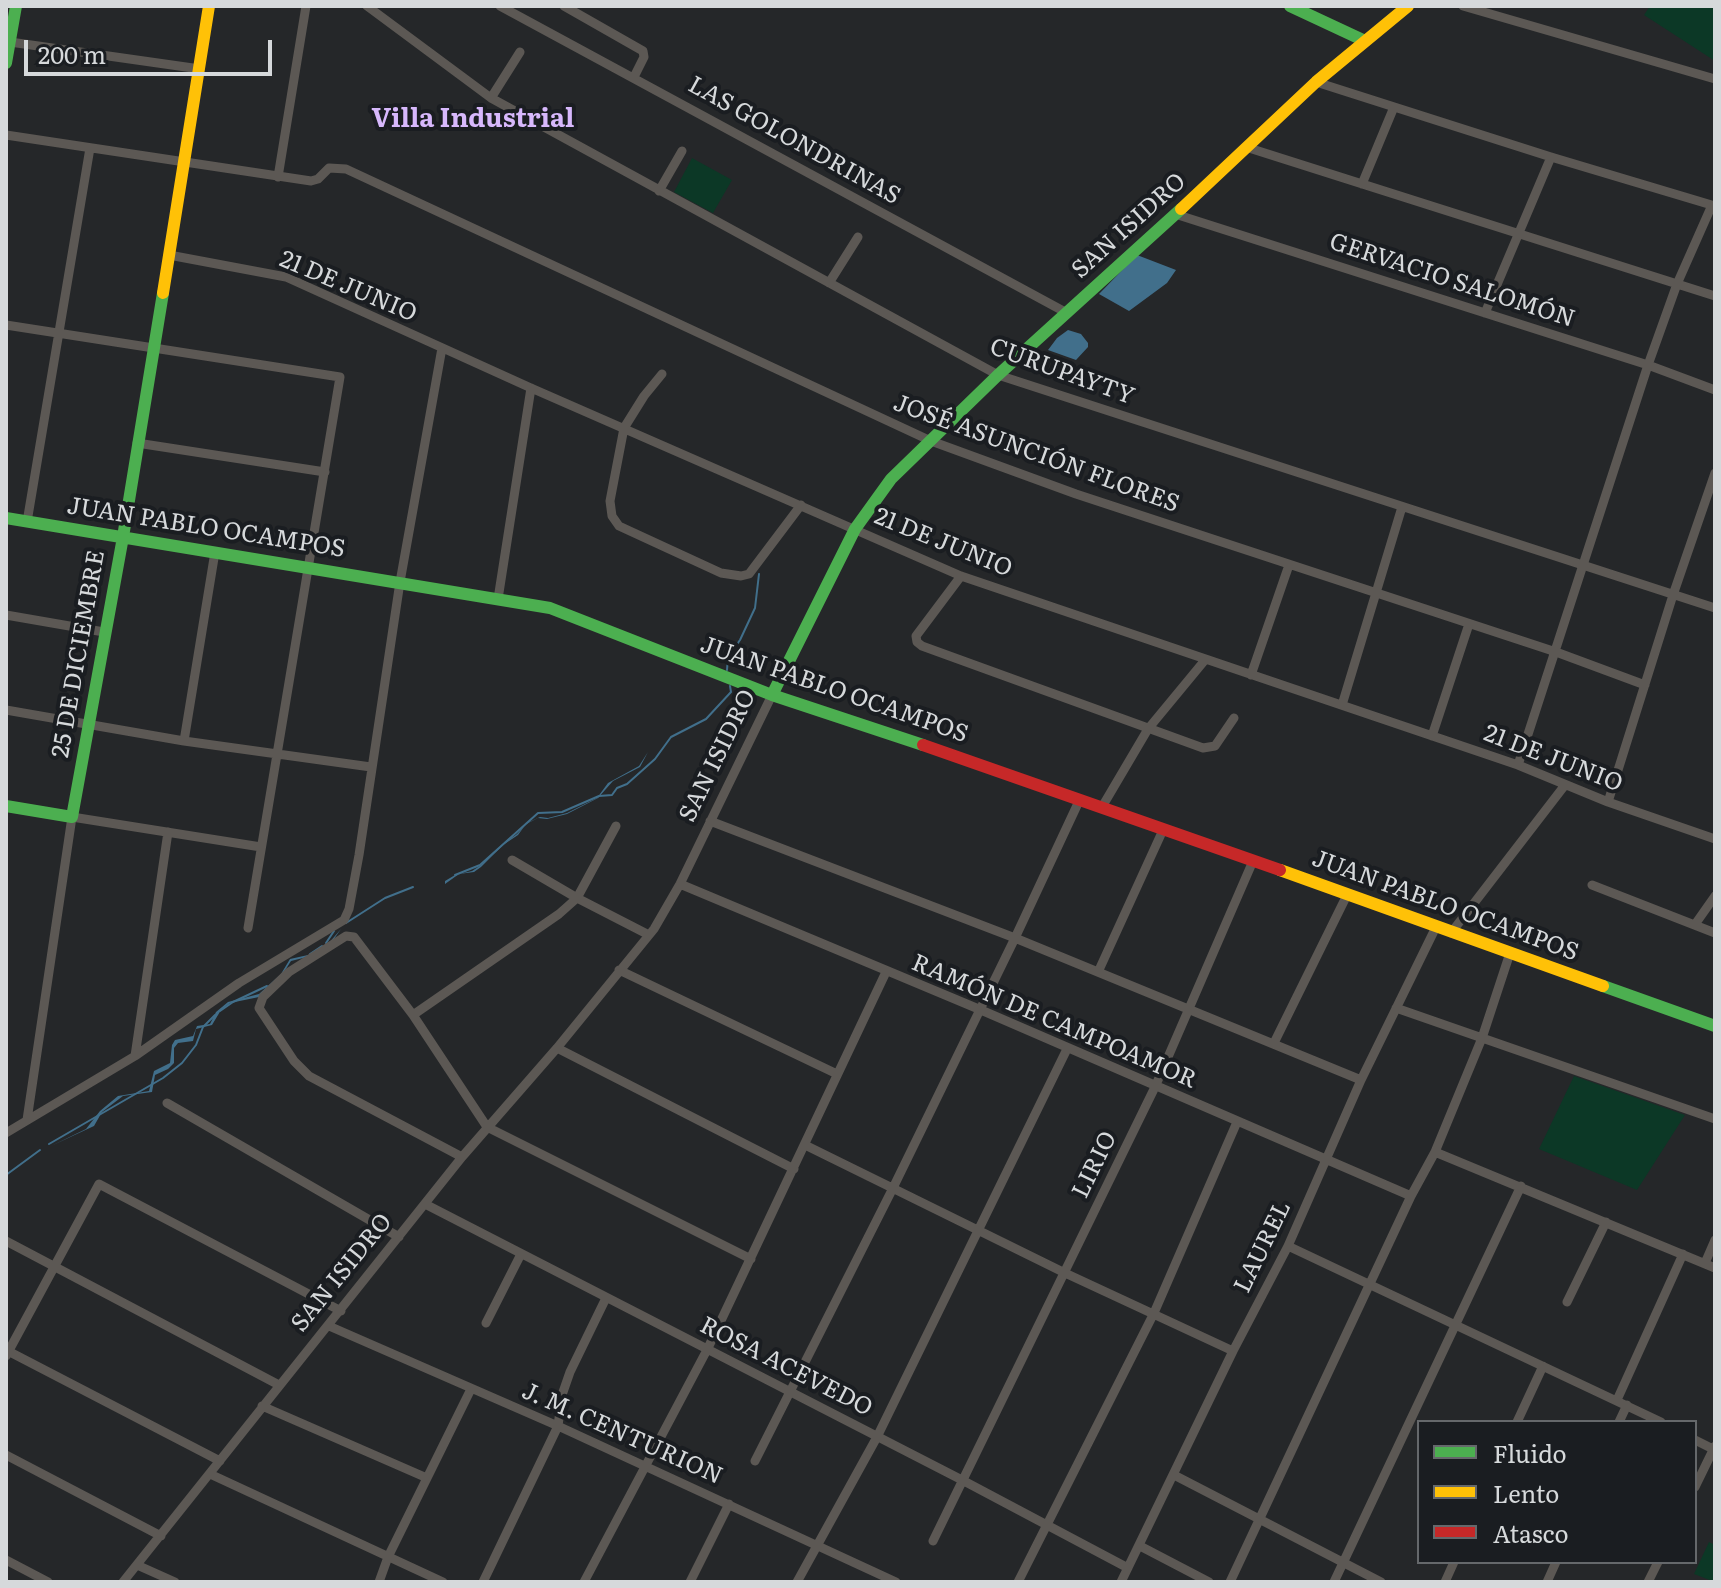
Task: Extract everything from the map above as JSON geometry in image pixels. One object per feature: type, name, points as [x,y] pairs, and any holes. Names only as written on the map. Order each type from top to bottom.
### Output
[{"type":"street","points":[[6,63],[16,6]]},
{"type":"street","name":"25 DE DICIEMBRE","points":[[27,1120],[72,817],[123,537],[209,6]]},
{"type":"street","points":[[6,135],[278,177],[306,6]]},
{"type":"street","name":"CURUPAYTY","points":[[367,6],[491,98],[998,375],[1715,608]]},
{"type":"street","name":"LAS GOLONDRINAS","points":[[500,6],[1067,313]]},
{"type":"street","points":[[564,6],[643,51],[644,57],[634,77]]},
{"type":"street","points":[[1290,6],[1365,41]]},
{"type":"street","name":"SAN ISIDRO","points":[[123,1582],[462,1157],[557,1048],[649,935],[680,884],[855,529],[883,487],[998,375],[1249,148],[1316,82],[1408,6]]},
{"type":"street","points":[[1463,6],[1715,79]]},
{"type":"street","points":[[10,42],[200,69]]},
{"type":"street","points":[[491,98],[520,52]]},
{"type":"street","points":[[1316,82],[1714,205],[1677,284],[1648,365],[1518,765]]},
{"type":"street","points":[[1362,184],[1394,107]]},
{"type":"street","points":[[27,522],[90,148]]},
{"type":"street","points":[[1249,148],[1715,296]]},
{"type":"street","points":[[659,191],[682,151]]},
{"type":"street","points":[[1485,313],[1551,157]]},
{"type":"street","name":"JOSÉ ASUNCIÓN FLORES","points":[[278,177],[311,181],[318,179],[329,168],[346,169],[931,441],[1076,494],[1556,652],[1645,685]]},
{"type":"street","name":"GERVACIO SALOMÓN","points":[[1175,214],[1648,365],[1715,390]]},
{"type":"street","points":[[829,283],[858,237]]},
{"type":"street","name":"21 DE JUNIO","points":[[169,255],[286,277],[961,576],[1518,765],[1608,802],[1715,839]]},
{"type":"street","points":[[6,325],[340,377],[248,928]]},
{"type":"street","points":[[6,1133],[135,1056],[239,983],[344,920],[354,885],[400,582],[442,348]]},
{"type":"street","points":[[662,374],[624,428],[610,501],[612,516],[619,526],[721,573],[734,576],[749,574],[801,505]]},
{"type":"street","points":[[498,599],[531,388]]},
{"type":"street","points":[[137,443],[325,472]]},
{"type":"street","points":[[1608,802],[1715,473]]},
{"type":"street","points":[[1342,705],[1402,507]]},
{"type":"street","name":"JUAN PABLO OCAMPOS","points":[[6,518],[550,608],[772,695],[1080,799],[1715,1026]]},
{"type":"street","points":[[184,741],[215,552]]},
{"type":"street","points":[[1251,675],[1289,565]]},
{"type":"street","points":[[961,576],[916,636],[922,646],[1148,729],[1210,748],[1234,718]]},
{"type":"street","points":[[6,615],[104,632]]},
{"type":"street","points":[[1432,736],[1469,624]]},
{"type":"street","points":[[1102,807],[1148,729],[1205,660]]},
{"type":"street","points":[[6,710],[184,741],[371,767]]},
{"type":"street","points":[[1451,933],[1565,785]]},
{"type":"street","points":[[755,1461],[981,1010],[1080,799]]},
{"type":"street","points":[[6,806],[261,847]]},
{"type":"street","points":[[710,821],[1099,970],[1361,1080]]},
{"type":"street","points":[[413,1015],[559,914],[577,898],[616,826]]},
{"type":"street","points":[[1099,970],[1163,830]]},
{"type":"street","points":[[135,1056],[168,832]]},
{"type":"street","points":[[512,860],[649,935]]},
{"type":"street","name":"LIRIO","points":[[933,1541],[1155,1087],[1187,1007],[1253,861]]},
{"type":"street","name":"RAMÓN DE CAMPOAMOR","points":[[680,884],[1411,1196]]},
{"type":"street","points":[[1592,885],[1696,923],[1715,933]]},
{"type":"street","points":[[1274,1043],[1347,895]]},
{"type":"street","points":[[1696,923],[1715,896]]},
{"type":"street","name":"LAUREL","points":[[1121,1582],[1233,1351],[1288,1246],[1361,1080],[1436,927]]},
{"type":"street","points":[[462,1157],[309,1076],[294,1061],[259,1008],[263,997],[289,972],[350,936],[354,937],[413,1015],[487,1127],[751,1259]]},
{"type":"street","points":[[1230,1582],[1411,1196],[1435,1152],[1482,1038],[1510,953]]},
{"type":"street","points":[[619,970],[837,1074]]},
{"type":"street","points":[[584,1582],[708,1348],[886,972]]},
{"type":"street","points":[[1396,1008],[1715,1119]]},
{"type":"street","points":[[557,1048],[794,1169]]},
{"type":"street","points":[[797,1582],[877,1437],[1067,1049]]},
{"type":"street","points":[[167,1103],[399,1237]]},
{"type":"street","points":[[1018,1582],[1154,1313],[1237,1122]]},
{"type":"street","points":[[805,1145],[1065,1273],[1233,1351]]},
{"type":"street","points":[[1435,1152],[1710,1266],[1715,1240]]},
{"type":"street","points":[[220,1461],[7,1353],[99,1184],[341,1311]]},
{"type":"street","points":[[1334,1582],[1521,1186]]},
{"type":"street","name":"ROSA ACEVEDO","points":[[425,1204],[1128,1568]]},
{"type":"street","points":[[1567,1302],[1606,1222]]},
{"type":"street","points":[[6,1241],[279,1385]]},
{"type":"street","points":[[1288,1246],[1657,1420]]},
{"type":"street","points":[[486,1323],[521,1254]]},
{"type":"street","points":[[1619,1420],[1622,1402],[1683,1254]]},
{"type":"street","points":[[483,1582],[558,1426],[562,1395],[570,1372],[606,1298]]},
{"type":"street","name":"J. M. CENTURION","points":[[329,1326],[558,1426],[896,1582]]},
{"type":"street","points":[[1518,1420],[1543,1366]]},
{"type":"street","points":[[379,1582],[388,1557],[471,1389]]},
{"type":"street","points":[[262,1406],[427,1478]]},
{"type":"street","points":[[1697,1483],[1715,1448]]},
{"type":"street","points":[[6,1455],[161,1536]]},
{"type":"street","points":[[210,1474],[443,1582]]},
{"type":"street","points":[[1174,1475],[1381,1582]]},
{"type":"street","points":[[690,1582],[729,1504]]},
{"type":"street","points":[[1140,1546],[1209,1582]]},
{"type":"street","points":[[6,1560],[48,1582]]},
{"type":"street","points":[[1648,1582],[1657,1564]]},
{"type":"street","points":[[137,1565],[175,1582]]},
{"type":"green space","points":[[1650,6],[1715,6],[1715,61],[1644,15]]},
{"type":"green space","points":[[692,158],[732,180],[713,213],[674,192]]},
{"type":"green space","points":[[1574,1076],[1685,1115],[1637,1190],[1539,1149]]},
{"type":"green space","points":[[1709,1542],[1715,1545],[1715,1582],[1694,1574]]},
{"type":"water","points":[[1137,255],[1176,270],[1167,283],[1129,311],[1099,294]]},
{"type":"water","points":[[1068,330],[1081,334],[1088,343],[1076,360],[1048,350]]},
{"type":"water","points":[[648,752],[640,767],[613,781],[598,798],[567,814],[538,818],[567,813],[597,798],[608,783],[639,766]]},
{"type":"water","points":[[526,824],[518,835],[481,867],[474,872],[460,874],[481,865]]},
{"type":"water","points":[[341,929],[331,943],[311,956],[291,961],[282,975],[259,997],[230,1003],[221,1010],[212,1025],[196,1029],[193,1041],[178,1043],[174,1048],[174,1063],[155,1075],[152,1092],[123,1096],[102,1112],[94,1126],[51,1146],[86,1129],[100,1111],[118,1096],[149,1091],[154,1071],[170,1063],[175,1040],[193,1036],[197,1026],[210,1024],[216,1012],[228,1002],[259,994],[281,974],[290,959],[308,955],[328,944]]},
{"type":"waterway","points":[[727,670],[728,657],[755,608],[759,574]]},
{"type":"waterway","points":[[455,875],[480,865],[538,813],[562,812],[599,796],[612,795],[655,759],[671,737],[706,719],[731,692],[730,686]]},
{"type":"waterway","points":[[346,923],[385,898],[413,887]]},
{"type":"waterway","points":[[326,943],[334,931]]},
{"type":"waterway","points":[[310,954],[322,946]]},
{"type":"waterway","points":[[220,1011],[267,986]]},
{"type":"waterway","points":[[49,1144],[163,1078],[182,1063],[196,1045],[203,1027],[215,1015]]},
{"type":"waterway","points":[[6,1175],[40,1150]]},
{"type":"traffic: fast","points":[[6,63],[16,6]]},
{"type":"traffic: fast","points":[[1290,6],[1365,41]]},
{"type":"traffic: fast","points":[[772,695],[855,529],[891,479],[998,375],[1181,209]]},
{"type":"traffic: fast","points":[[6,806],[72,817],[163,293]]},
{"type":"traffic: fast","points":[[6,518],[550,608],[772,695],[923,745]]},
{"type":"traffic: fast","points":[[1603,986],[1715,1026]]},
{"type":"traffic: slow","points":[[163,293],[209,6]]},
{"type":"traffic: slow","points":[[1181,209],[1316,82],[1408,6]]},
{"type":"traffic: slow","points":[[1280,870],[1603,986]]},
{"type":"traffic: jam","points":[[923,745],[1280,870]]},
{"type":"district","name":"Villa Industrial","points":[[473,119]]}]
